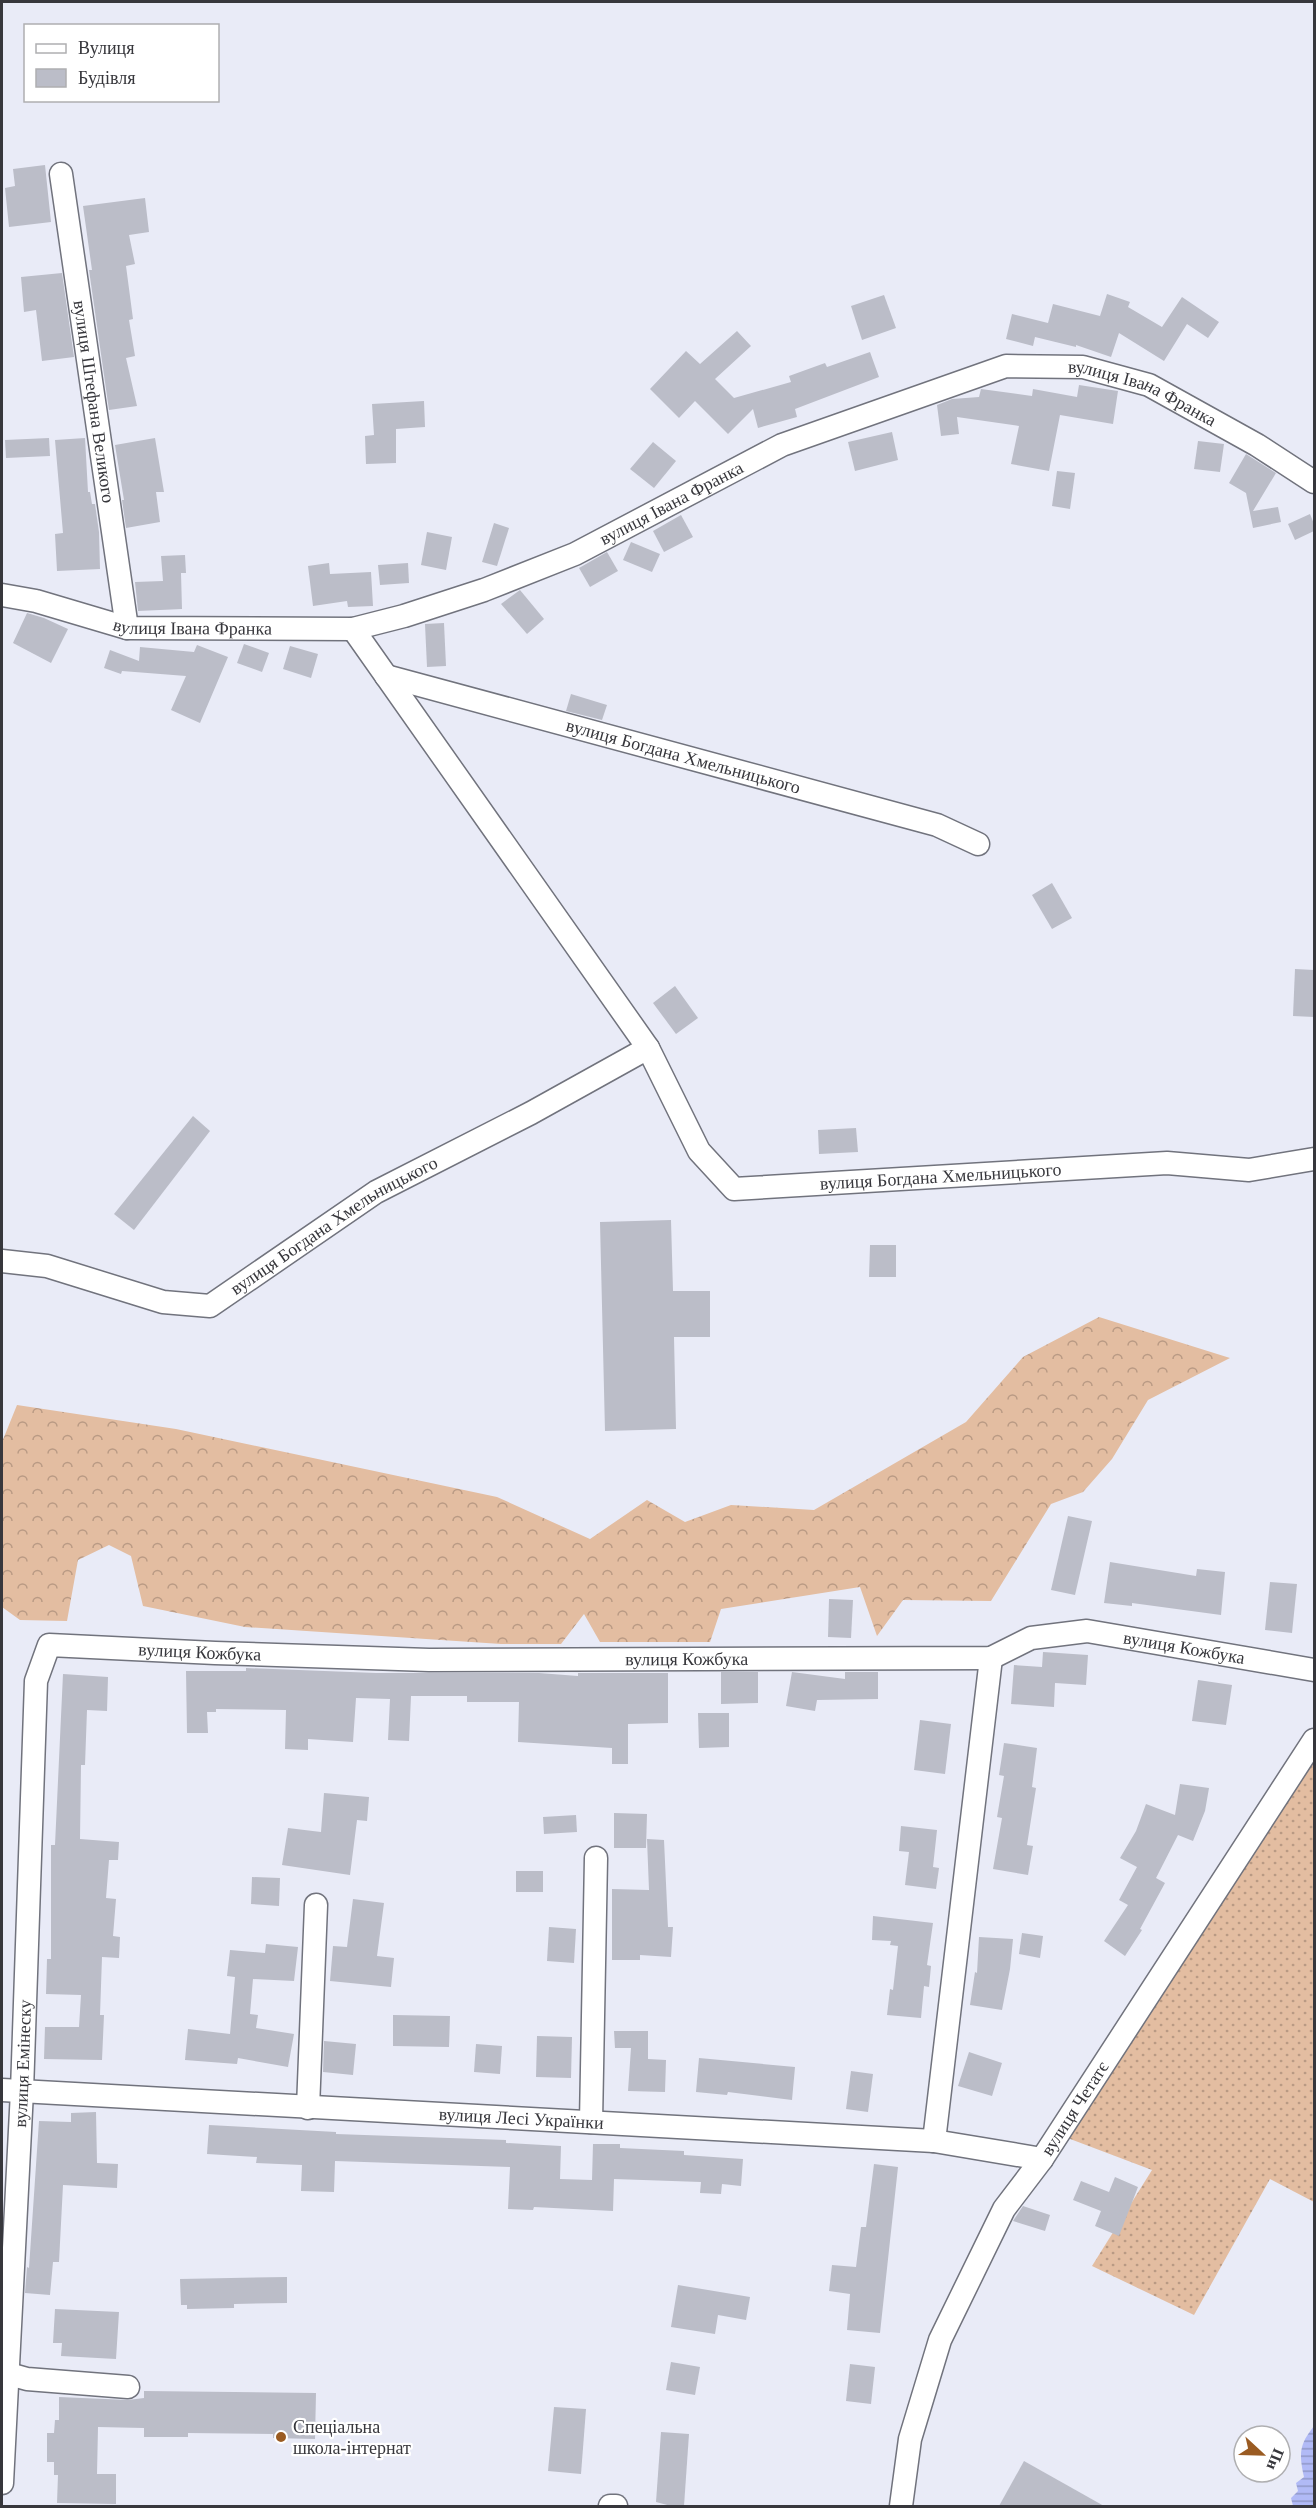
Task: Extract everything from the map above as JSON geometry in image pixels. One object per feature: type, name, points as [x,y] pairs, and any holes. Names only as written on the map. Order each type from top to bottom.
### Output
[{"type":"street","name":"вулиця Штефана Великого","points":[[61,174],[127,628]]},
{"type":"street","name":"вулиця Івана Франка","points":[[2,595],[36,600],[127,628],[353,629],[404,616],[484,590],[575,554],[782,446],[1006,366],[1083,367],[1149,385],[1257,445],[1314,482]]},
{"type":"street","name":"вулиця Богдана Хмельницького","points":[[353,629],[648,1048],[699,1151],[734,1189],[1167,1163],[1249,1170],[1314,1159]]},
{"type":"street","name":"вулиця Богдана Хмельницького","points":[[386,676],[937,825],[978,844]]},
{"type":"street","name":"вулиця Богдана Хмельницького","points":[[2,1261],[47,1266],[163,1302],[210,1306],[376,1192],[531,1113],[648,1048]]},
{"type":"street","name":"вулиця Кожбука","points":[[49,1645],[429,1660],[991,1658],[1031,1638],[1087,1630],[1314,1670]]},
{"type":"street","name":"вулиця Емінеску","points":[[2,2483],[12,2090],[36,1681],[49,1645]]},
{"type":"street","points":[[934,2142],[991,1658]]},
{"type":"street","name":"вулиця Четатє","points":[[901,2506],[910,2439],[940,2340],[1004,2209],[1042,2159],[1314,1740]]},
{"type":"street","points":[[591,2122],[597,1858]]},
{"type":"street","points":[[308,2108],[316,1905]]},
{"type":"street","name":"вулиця Лесі Українки","points":[[12,2090],[934,2142],[1042,2159]]},
{"type":"street","points":[[4,2372],[27,2379],[129,2387]]},
{"type":"street","points":[[610,2506],[616,2506]]},
{"type":"green space","points":[[1099,1317],[1230,1358],[1148,1400],[1112,1459],[1083,1492],[1051,1504],[991,1601],[903,1600],[877,1636],[860,1587],[721,1609],[710,1642],[600,1642],[584,1614],[561,1644],[501,1644],[245,1627],[143,1606],[131,1556],[109,1545],[78,1560],[67,1621],[20,1620],[2,1607],[2,1442],[17,1405],[176,1429],[497,1497],[590,1539],[647,1500],[685,1522],[731,1505],[814,1510],[966,1422],[1023,1357]]},
{"type":"green space","points":[[1314,1745],[1314,2202],[1270,2179],[1194,2315],[1092,2266],[1152,2170],[1057,2134]]},
{"type":"water","points":[[1314,2426],[1314,2506],[1293,2506],[1291,2498],[1298,2491],[1296,2483],[1304,2477],[1301,2462],[1303,2444]]},
{"type":"building","points":[[45,165],[51,222],[9,227],[5,188],[15,186],[13,169]]},
{"type":"building","points":[[145,198],[149,232],[129,235],[135,264],[126,266],[133,319],[129,320],[135,356],[126,358],[137,406],[109,410],[89,270],[92,270],[83,206]]},
{"type":"building","points":[[62,273],[74,357],[42,361],[36,310],[24,312],[21,277]]},
{"type":"building","points":[[1107,294],[1130,302],[1128,307],[1162,327],[1182,297],[1219,322],[1208,338],[1187,324],[1164,361],[1119,333],[1111,357],[1076,345],[1076,347],[1035,337],[1033,346],[1006,339],[1012,314],[1048,323],[1053,304],[1100,316]]},
{"type":"building","points":[[884,295],[896,328],[862,340],[851,306]]},
{"type":"building","points":[[737,331],[751,346],[715,379],[734,398],[791,382],[789,376],[825,363],[827,367],[870,352],[879,377],[795,409],[797,417],[758,428],[753,409],[728,434],[695,401],[679,418],[650,389],[686,351],[700,364]]},
{"type":"building","points":[[1079,385],[1118,391],[1113,424],[1060,415],[1049,471],[1011,464],[1019,426],[957,417],[959,434],[941,436],[937,405],[952,399],[979,397],[981,389],[1032,396],[1033,389],[1077,397]]},
{"type":"building","points":[[424,401],[425,427],[396,429],[396,463],[366,464],[365,436],[374,435],[372,404]]},
{"type":"building","points":[[892,432],[898,460],[855,471],[848,442]]},
{"type":"building","points":[[49,438],[50,456],[6,458],[5,440]]},
{"type":"building","points":[[85,438],[88,492],[90,492],[92,504],[95,504],[99,532],[100,569],[57,571],[55,534],[63,533],[55,440]]},
{"type":"building","points":[[155,438],[164,492],[156,492],[160,522],[126,528],[115,445]]},
{"type":"building","points":[[1198,441],[1224,444],[1220,472],[1194,469]]},
{"type":"building","points":[[653,442],[676,461],[654,488],[630,469]]},
{"type":"building","points":[[1246,454],[1276,473],[1253,511],[1278,507],[1281,522],[1253,528],[1246,493],[1229,483]]},
{"type":"building","points":[[1057,471],[1075,473],[1070,509],[1052,506]]},
{"type":"building","points":[[1310,514],[1314,531],[1295,540],[1288,524]]},
{"type":"building","points":[[681,515],[693,537],[664,552],[653,531]]},
{"type":"building","points":[[494,523],[509,528],[497,566],[482,562]]},
{"type":"building","points":[[427,532],[452,537],[446,570],[421,565]]},
{"type":"building","points":[[631,542],[660,554],[652,572],[623,560]]},
{"type":"building","points":[[607,552],[618,571],[590,587],[579,568]]},
{"type":"building","points":[[185,555],[186,573],[181,573],[182,609],[138,611],[135,582],[163,581],[161,556]]},
{"type":"building","points":[[329,563],[330,574],[371,572],[373,606],[348,607],[347,601],[313,606],[308,566]]},
{"type":"building","points":[[408,563],[409,583],[380,585],[378,565]]},
{"type":"building","points":[[520,590],[544,619],[527,634],[501,604]]},
{"type":"building","points":[[27,613],[68,629],[51,663],[13,643]]},
{"type":"building","points":[[444,623],[446,666],[427,667],[425,624]]},
{"type":"building","points":[[244,644],[269,653],[262,672],[237,663]]},
{"type":"building","points":[[197,645],[228,657],[200,723],[171,710],[186,676],[122,671],[121,674],[104,668],[110,650],[139,661],[140,647],[194,652]]},
{"type":"building","points":[[290,646],[318,654],[311,678],[283,669]]},
{"type":"building","points":[[571,694],[607,705],[602,720],[566,711]]},
{"type":"building","points":[[1052,883],[1072,918],[1052,929],[1032,895]]},
{"type":"building","points":[[1295,969],[1314,970],[1314,1017],[1293,1016]]},
{"type":"building","points":[[675,986],[698,1018],[676,1034],[653,1003]]},
{"type":"building","points":[[193,1116],[210,1131],[134,1230],[114,1214]]},
{"type":"building","points":[[856,1128],[858,1152],[819,1154],[818,1130]]},
{"type":"building","points":[[671,1220],[673,1291],[710,1291],[710,1337],[674,1337],[676,1429],[605,1431],[600,1222]]},
{"type":"building","points":[[870,1245],[896,1245],[896,1277],[869,1277]]},
{"type":"building","points":[[1068,1516],[1092,1521],[1075,1595],[1051,1590]]},
{"type":"building","points":[[1110,1562],[1196,1576],[1197,1569],[1225,1572],[1221,1615],[1132,1603],[1132,1606],[1104,1603]]},
{"type":"building","points":[[1270,1582],[1297,1584],[1292,1633],[1265,1630]]},
{"type":"building","points":[[829,1599],[853,1600],[851,1638],[828,1637]]},
{"type":"building","points":[[1043,1652],[1088,1655],[1086,1685],[1055,1683],[1054,1707],[1011,1704],[1014,1665],[1042,1667]]},
{"type":"building","points":[[246,1668],[376,1673],[539,1673],[578,1676],[578,1673],[668,1673],[668,1723],[628,1724],[628,1764],[612,1764],[612,1748],[518,1742],[519,1702],[467,1702],[467,1696],[411,1696],[409,1741],[388,1740],[390,1699],[356,1698],[353,1742],[308,1739],[308,1750],[285,1749],[286,1710],[216,1709],[216,1712],[207,1712],[208,1733],[187,1733],[186,1671],[246,1671]]},
{"type":"building","points":[[721,1672],[758,1672],[758,1703],[721,1704]]},
{"type":"building","points":[[792,1672],[845,1679],[845,1672],[878,1672],[878,1699],[817,1700],[815,1711],[786,1706]]},
{"type":"building","points":[[63,1674],[108,1677],[107,1711],[87,1710],[85,1765],[81,1765],[80,1839],[119,1842],[118,1860],[109,1860],[106,1898],[116,1899],[113,1936],[120,1937],[119,1958],[102,1957],[100,2015],[104,2015],[102,2060],[44,2059],[45,2027],[79,2027],[81,1995],[46,1994],[47,1959],[51,1959],[51,1845],[55,1845]]},
{"type":"building","points":[[1198,1680],[1232,1685],[1226,1725],[1192,1721]]},
{"type":"building","points":[[698,1713],[729,1713],[729,1747],[699,1748]]},
{"type":"building","points":[[920,1720],[951,1724],[945,1774],[914,1770]]},
{"type":"building","points":[[1004,1743],[1037,1748],[1032,1787],[1036,1788],[1027,1845],[1033,1846],[1028,1875],[993,1869],[1002,1818],[997,1817],[1004,1776],[999,1775]]},
{"type":"building","points":[[1180,1784],[1209,1788],[1205,1811],[1193,1841],[1178,1835],[1156,1878],[1165,1883],[1140,1929],[1142,1930],[1125,1956],[1104,1941],[1128,1905],[1119,1900],[1137,1867],[1120,1858],[1136,1831],[1146,1804],[1175,1815]]},
{"type":"building","points":[[324,1793],[369,1797],[367,1821],[357,1820],[350,1875],[282,1865],[288,1828],[321,1832]]},
{"type":"building","points":[[614,1813],[647,1814],[646,1848],[614,1848]]},
{"type":"building","points":[[576,1815],[577,1832],[544,1834],[543,1817]]},
{"type":"building","points":[[901,1826],[937,1830],[933,1867],[939,1868],[936,1889],[905,1885],[909,1852],[899,1851]]},
{"type":"building","points":[[647,1839],[664,1840],[668,1927],[673,1927],[671,1957],[640,1955],[640,1960],[612,1960],[612,1889],[649,1890]]},
{"type":"building","points":[[516,1871],[543,1871],[543,1892],[516,1892]]},
{"type":"building","points":[[252,1877],[280,1878],[279,1906],[251,1904]]},
{"type":"building","points":[[353,1899],[384,1903],[377,1956],[394,1958],[391,1987],[330,1981],[333,1946],[347,1947]]},
{"type":"building","points":[[873,1916],[933,1923],[927,1965],[931,1966],[929,1987],[924,1986],[921,2018],[887,2015],[890,1989],[893,1990],[898,1946],[890,1945],[891,1941],[872,1940]]},
{"type":"building","points":[[549,1927],[576,1929],[574,1963],[547,1961]]},
{"type":"building","points":[[1022,1933],[1043,1936],[1040,1958],[1019,1954]]},
{"type":"building","points":[[979,1937],[1013,1939],[1002,2010],[970,2005],[975,1972],[977,1973]]},
{"type":"building","points":[[266,1944],[298,1947],[294,1981],[253,1979],[250,2014],[258,2015],[256,2028],[294,2034],[288,2067],[238,2058],[237,2064],[185,2060],[188,2029],[230,2034],[235,1977],[227,1976],[230,1950],[265,1953]]},
{"type":"building","points":[[393,2015],[450,2016],[449,2047],[393,2046]]},
{"type":"building","points":[[614,2031],[648,2031],[648,2059],[666,2060],[665,2092],[628,2091],[631,2048],[615,2048]]},
{"type":"building","points":[[537,2036],[572,2037],[571,2078],[536,2077]]},
{"type":"building","points":[[324,2041],[356,2044],[353,2075],[323,2072]]},
{"type":"building","points":[[476,2044],[502,2046],[500,2074],[474,2072]]},
{"type":"building","points":[[969,2052],[1002,2063],[992,2096],[958,2086]]},
{"type":"building","points":[[699,2058],[795,2067],[792,2100],[728,2092],[727,2095],[696,2092]]},
{"type":"building","points":[[851,2071],[873,2074],[868,2112],[846,2109]]},
{"type":"building","points":[[96,2112],[97,2163],[118,2164],[117,2188],[63,2185],[59,2262],[53,2262],[50,2295],[25,2293],[27,2267],[29,2268],[39,2121],[71,2122],[71,2113]]},
{"type":"building","points":[[209,2125],[336,2132],[336,2134],[506,2140],[506,2143],[561,2146],[560,2179],[592,2180],[593,2144],[620,2144],[620,2148],[684,2151],[684,2155],[743,2159],[741,2186],[722,2184],[721,2194],[700,2193],[701,2182],[614,2179],[613,2211],[534,2207],[533,2210],[508,2209],[510,2167],[335,2161],[334,2192],[301,2191],[302,2165],[256,2163],[257,2157],[207,2154]]},
{"type":"building","points":[[874,2164],[898,2167],[880,2333],[847,2330],[850,2294],[829,2291],[832,2265],[856,2267],[861,2227],[866,2227]]},
{"type":"building","points":[[1115,2177],[1138,2187],[1119,2236],[1095,2226],[1101,2211],[1073,2200],[1081,2181],[1109,2192]]},
{"type":"building","points":[[1023,2206],[1050,2215],[1045,2231],[1013,2221]]},
{"type":"building","points":[[287,2277],[287,2303],[234,2304],[234,2308],[187,2309],[187,2305],[181,2305],[180,2279]]},
{"type":"building","points":[[678,2285],[750,2297],[746,2320],[718,2315],[715,2334],[671,2327]]},
{"type":"building","points":[[55,2309],[119,2312],[116,2359],[61,2356],[62,2343],[53,2343]]},
{"type":"building","points":[[671,2362],[700,2367],[695,2395],[666,2390]]},
{"type":"building","points":[[850,2364],[875,2367],[871,2404],[846,2401]]},
{"type":"building","points":[[144,2391],[316,2393],[315,2439],[273,2438],[273,2434],[188,2433],[188,2437],[144,2437],[144,2428],[98,2427],[97,2474],[116,2474],[116,2504],[57,2503],[58,2475],[54,2475],[54,2462],[47,2462],[47,2433],[54,2433],[55,2420],[59,2420],[59,2397],[128,2400],[144,2398]]},
{"type":"building","points":[[554,2407],[586,2409],[581,2474],[548,2471]]},
{"type":"building","points":[[661,2432],[689,2434],[684,2506],[671,2506],[656,2502]]},
{"type":"building","points":[[1024,2461],[1104,2506],[999,2506]]},
{"type":"place","name":"Спеціальна школа-інтернат","points":[[281,2437]]}]
